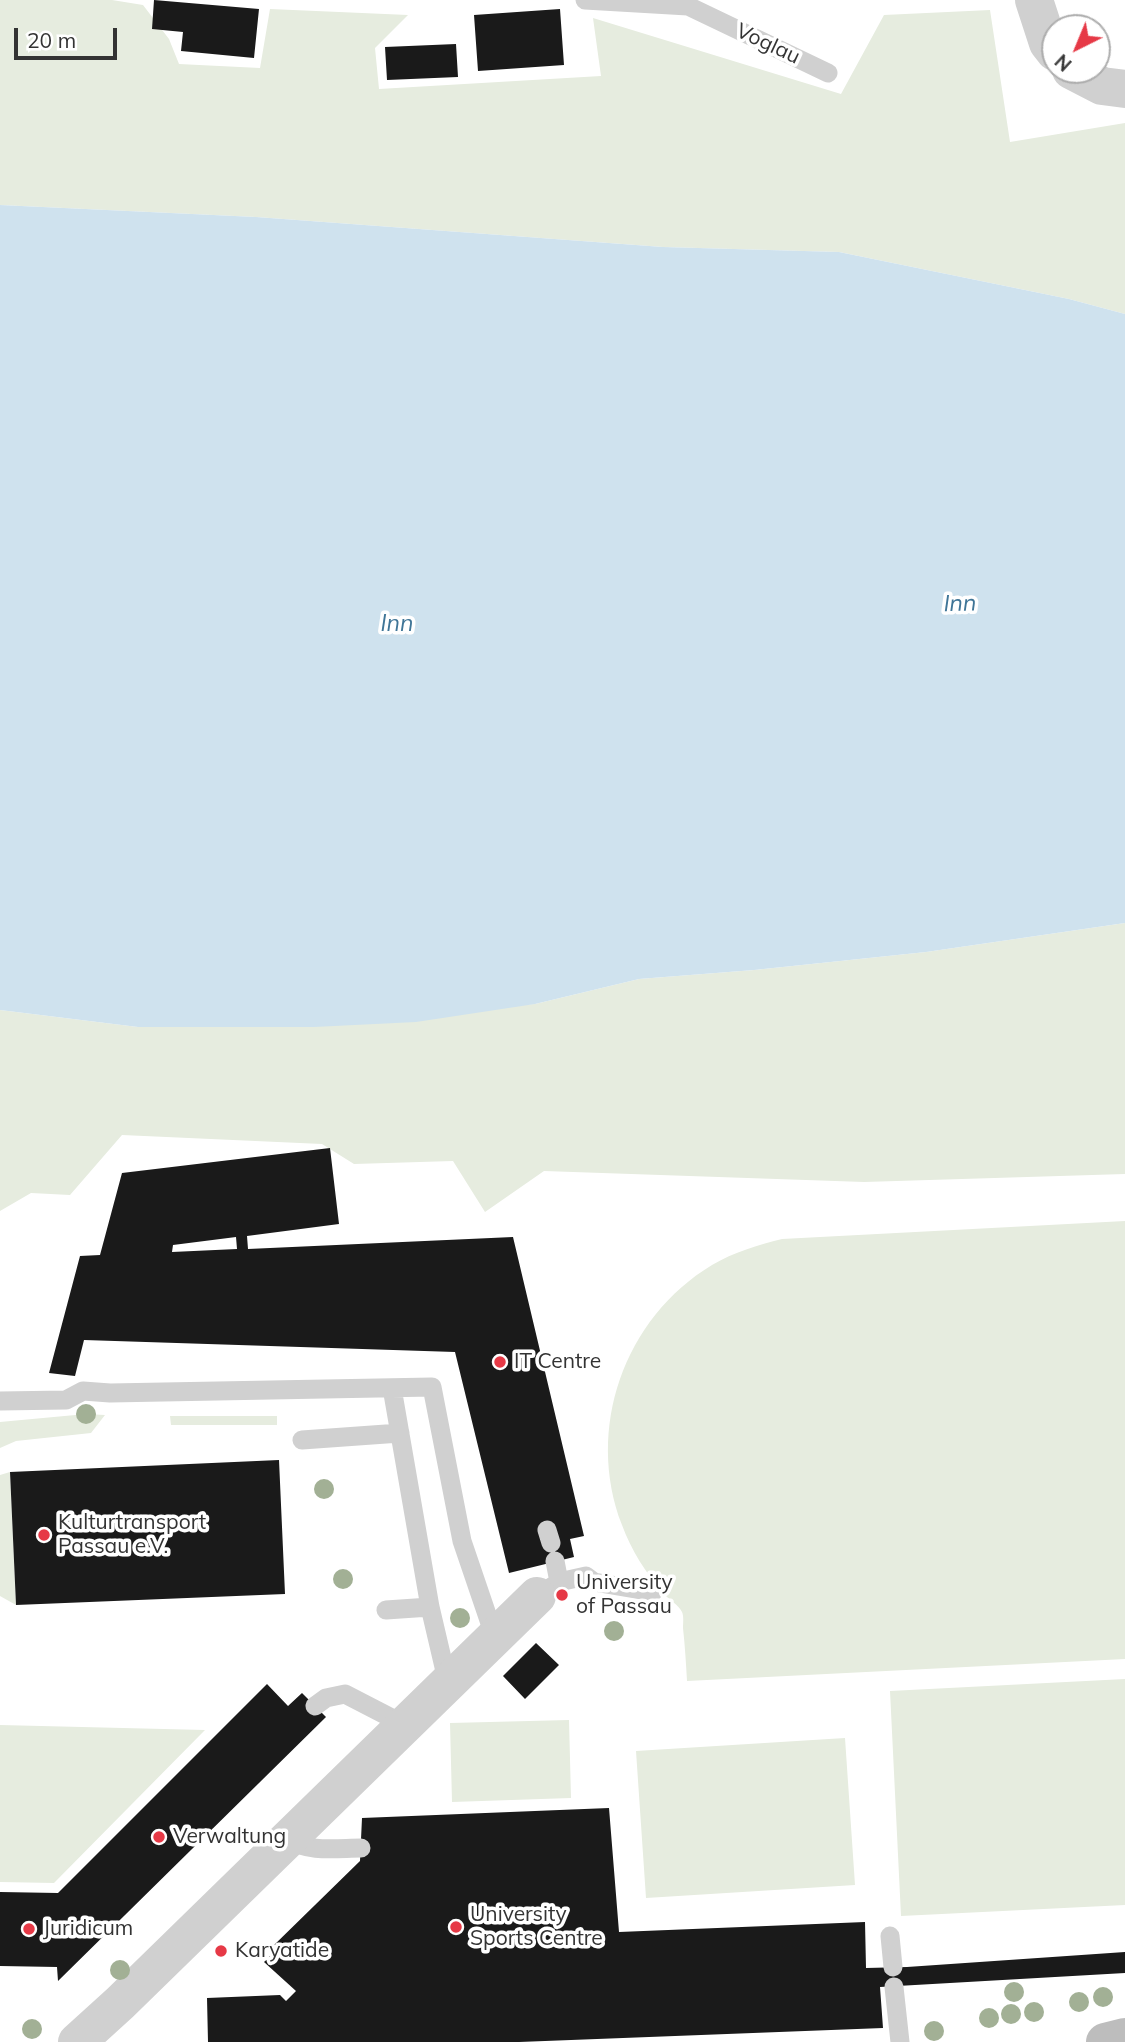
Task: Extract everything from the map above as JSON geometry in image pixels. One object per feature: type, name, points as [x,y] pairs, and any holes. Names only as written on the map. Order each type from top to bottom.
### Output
[{"type":"street","points":[[1034,0],[1041,22]]},
{"type":"street","points":[[1098,84],[1125,89]]},
{"type":"street","points":[[77,2042],[548,1589]]},
{"type":"street","points":[[1105,2042],[1125,2037]]},
{"type":"lane","name":"Voglau","points":[[585,0],[688,6],[828,73]]},
{"type":"lane","points":[[0,1401],[66,1400],[83,1391],[110,1393],[432,1387],[462,1541],[495,1638]]},
{"type":"lane","points":[[392,1388],[430,1607],[447,1684]]},
{"type":"lane","points":[[302,1440],[400,1433]]},
{"type":"lane","points":[[551,1545],[548,1589],[586,1576],[594,1582],[653,1592]]},
{"type":"lane","points":[[386,1611],[430,1607]]},
{"type":"lane","points":[[316,1706],[326,1699],[345,1694],[405,1725]]},
{"type":"lane","points":[[288,1839],[297,1845],[319,1848],[361,1848]]},
{"type":"lane","points":[[890,1936],[900,2042]]},
{"type":"shaded area","points":[[0,0],[112,0],[143,5],[169,39],[179,64],[260,68],[270,9],[408,15],[375,48],[379,89],[601,76],[593,18],[841,94],[884,15],[990,10],[1010,142],[1125,123],[1125,314],[1069,299],[839,252],[663,247],[256,217],[0,205]]},
{"type":"shaded area","points":[[1125,923],[1125,1174],[864,1182],[544,1171],[485,1212],[453,1161],[354,1164],[322,1144],[122,1135],[70,1195],[31,1193],[0,1211],[0,1010],[138,1027],[535,1004],[639,979],[926,952]]},
{"type":"shaded area","points":[[1125,1221],[1125,1659],[687,1681],[683,1614],[651,1577],[630,1543],[612,1488],[608,1451],[611,1415],[620,1379],[635,1345],[656,1314],[681,1287],[729,1256],[782,1239]]},
{"type":"shaded area","points":[[86,1414],[105,1415],[91,1433],[16,1441],[0,1448],[0,1422]]},
{"type":"shaded area","points":[[170,1416],[277,1416],[277,1425],[171,1425]]},
{"type":"shaded area","points":[[10,1472],[16,1605],[0,1596],[0,1475]]},
{"type":"shaded area","points":[[1125,1679],[1125,1905],[901,1916],[890,1691]]},
{"type":"shaded area","points":[[569,1720],[571,1798],[452,1802],[450,1723]]},
{"type":"shaded area","points":[[0,1725],[205,1730],[54,1883],[0,1882]]},
{"type":"shaded area","points":[[845,1738],[855,1885],[646,1898],[636,1751]]},
{"type":"water","name":"Inn","points":[[0,205],[256,217],[663,247],[839,252],[1069,299],[1125,314],[1125,923],[926,952],[639,979],[535,1004],[416,1022],[314,1027],[138,1027],[0,1010]]},
{"type":"building","points":[[154,0],[259,9],[254,58],[181,51],[183,32],[152,29]]},
{"type":"building","points":[[560,9],[564,65],[478,71],[474,15]]},
{"type":"building","points":[[456,44],[458,77],[387,80],[385,47]]},
{"type":"building","name":"IT Centre","points":[[330,1148],[339,1224],[247,1236],[248,1249],[513,1237],[584,1536],[570,1539],[574,1557],[509,1573],[455,1352],[84,1340],[75,1376],[49,1373],[80,1256],[100,1255],[122,1173]],"holes":[[[236,1237],[237,1249],[172,1252],[173,1245]]]},
{"type":"building","points":[[279,1460],[285,1594],[16,1605],[10,1472]]},
{"type":"building","points":[[536,1643],[559,1665],[525,1699],[503,1676]]},
{"type":"building","name":"Verwaltung","points":[[267,1684],[288,1706],[302,1693],[326,1717],[58,1981],[57,1967],[0,1966],[0,1892],[58,1893]]},
{"type":"building","name":"University Sports Centre","points":[[609,1808],[619,1932],[865,1922],[866,1968],[1125,1952],[1125,1973],[880,1987],[883,2028],[519,2042],[208,2042],[207,1998],[280,1995],[286,2001],[296,1991],[264,1962],[274,1952],[270,1949],[360,1861],[362,1818]]},
{"type":"place","name":"IT Centre","points":[[500,1362]]},
{"type":"place","name":"Kulturtransport Passau e.V.","points":[[44,1535]]},
{"type":"place","name":"University of Passau","points":[[562,1595]]},
{"type":"place","name":"Verwaltung","points":[[159,1837]]},
{"type":"place","name":"University Sports Centre","points":[[456,1927]]},
{"type":"place","name":"Juridicum","points":[[29,1929]]},
{"type":"place","name":"Karyatide","points":[[221,1951]]}]
